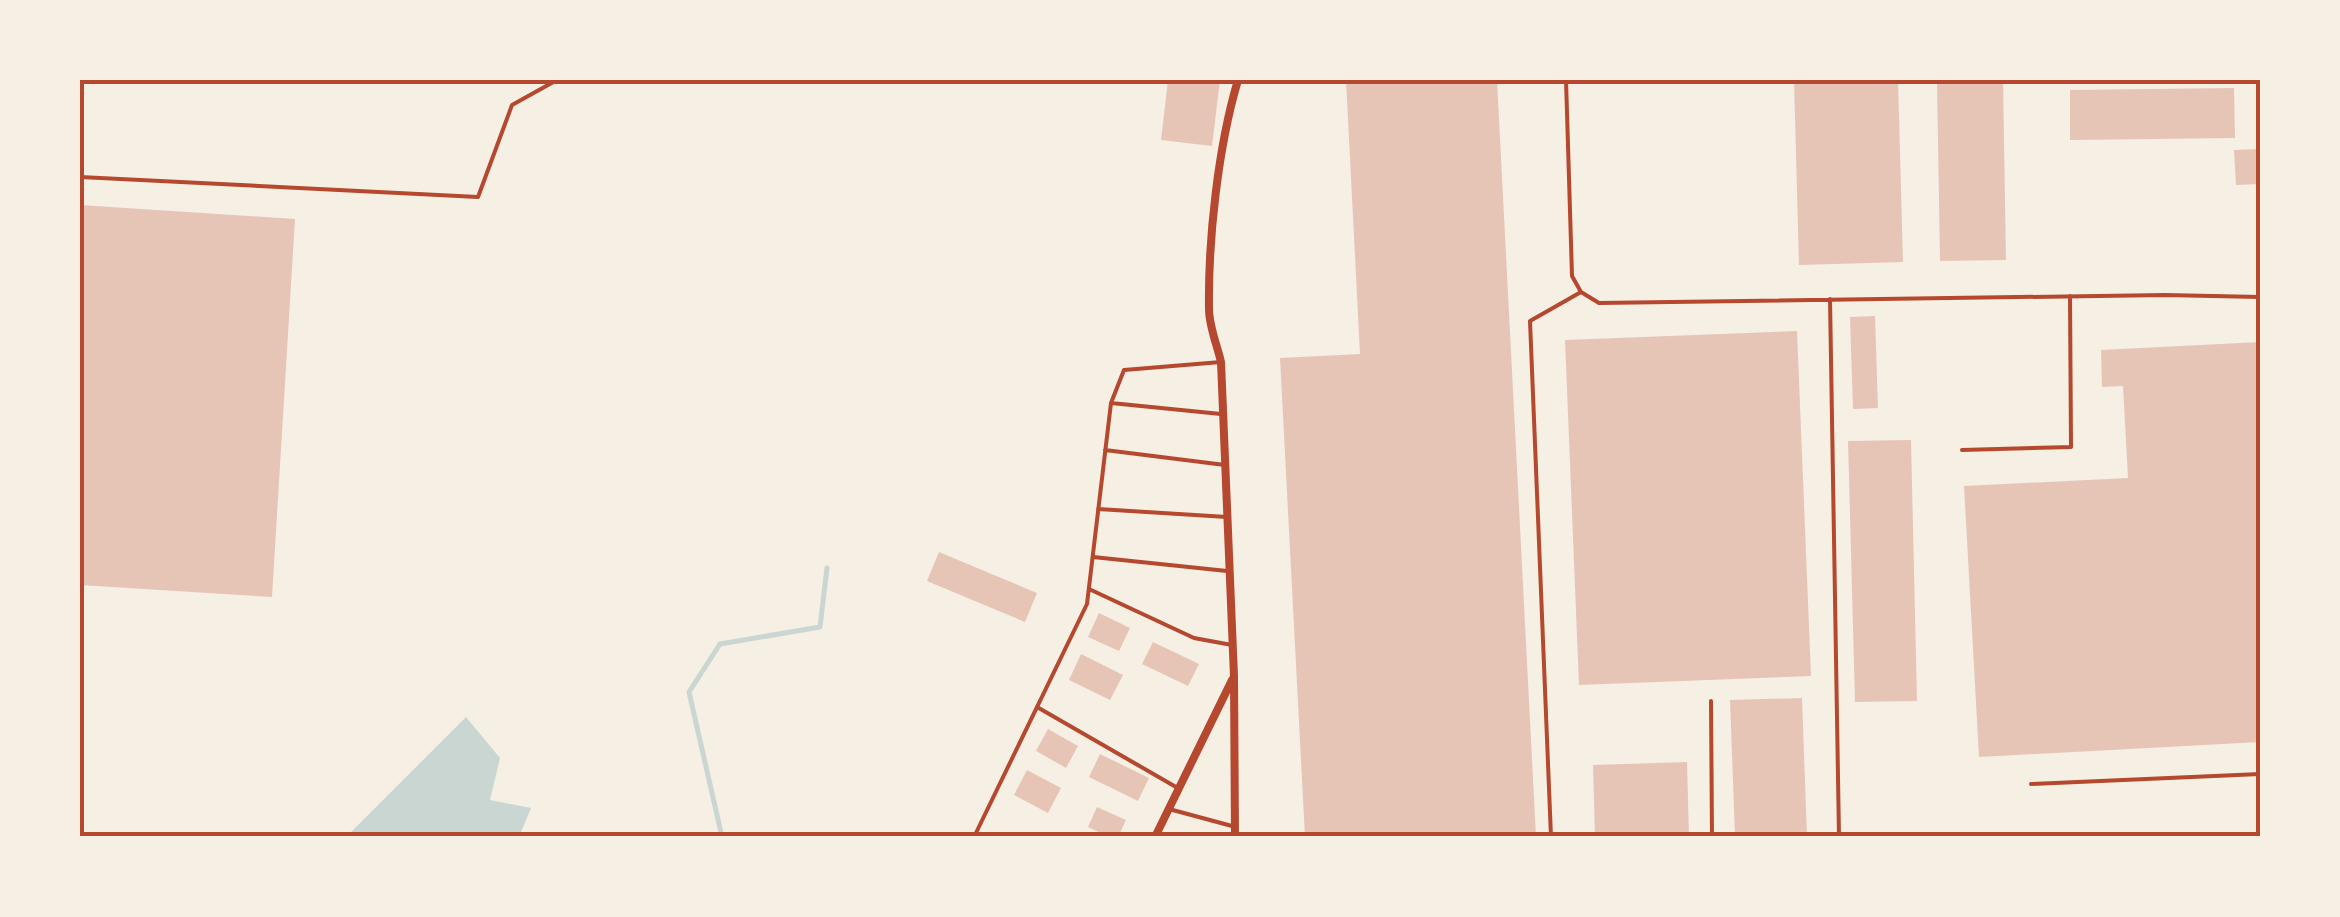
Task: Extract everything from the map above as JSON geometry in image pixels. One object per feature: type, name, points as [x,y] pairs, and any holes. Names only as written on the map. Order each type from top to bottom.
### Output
[{"type":"street","points":[[1234,832],[1234,676],[1221,362],[1208,313],[1216,195],[1238,80]]},
{"type":"street","points":[[1155,837],[1234,676]]},
{"type":"lane","points":[[80,176],[478,197],[512,105],[558,80]]},
{"type":"lane","points":[[1566,80],[1572,276],[1581,292],[1599,303],[2260,297]]},
{"type":"lane","points":[[1551,837],[1530,321],[1581,292]]},
{"type":"lane","points":[[1962,450],[2071,447],[2070,296]]},
{"type":"lane","points":[[1830,299],[1838,837]]},
{"type":"lane","points":[[974,837],[1087,604],[1111,404],[1124,370],[1221,362]]},
{"type":"lane","points":[[1111,404],[1223,414]]},
{"type":"lane","points":[[1106,450],[1225,465]]},
{"type":"lane","points":[[1098,509],[1227,518]]},
{"type":"lane","points":[[1092,558],[1230,571]]},
{"type":"lane","points":[[1089,590],[1194,638],[1233,645]]},
{"type":"lane","points":[[1711,701],[1712,837]]},
{"type":"lane","points":[[1037,707],[1178,789]]},
{"type":"lane","points":[[2031,784],[2260,774]]},
{"type":"lane","points":[[1169,809],[1234,832]]},
{"type":"shaded area","points":[[466,717],[500,758],[490,800],[531,808],[519,837],[346,837]]},
{"type":"building","points":[[1168,80],[1220,80],[1212,146],[1161,140]]},
{"type":"building","points":[[1346,80],[1497,80],[1536,837],[1305,837],[1280,358],[1360,354]]},
{"type":"building","points":[[1794,80],[1898,80],[1903,262],[1799,265]]},
{"type":"building","points":[[1937,80],[2003,80],[2006,260],[1940,261]]},
{"type":"building","points":[[2234,88],[2235,138],[2070,140],[2070,90]]},
{"type":"building","points":[[2260,149],[2260,184],[2236,185],[2234,150]]},
{"type":"building","points":[[80,205],[295,219],[272,597],[80,585]]},
{"type":"building","points":[[1875,316],[1878,408],[1853,409],[1850,317]]},
{"type":"building","points":[[1797,331],[1811,676],[1579,685],[1565,340]]},
{"type":"building","points":[[2260,342],[2260,742],[1979,757],[1964,486],[2128,478],[2123,386],[2102,387],[2101,350]]},
{"type":"building","points":[[1911,440],[1917,701],[1855,702],[1848,441]]},
{"type":"building","points":[[939,552],[1037,593],[1025,622],[927,581]]},
{"type":"building","points":[[1099,613],[1130,628],[1119,651],[1088,637]]},
{"type":"building","points":[[1153,642],[1199,664],[1188,686],[1142,664]]},
{"type":"building","points":[[1081,654],[1123,675],[1110,700],[1069,680]]},
{"type":"building","points":[[1802,698],[1807,837],[1735,837],[1730,700]]},
{"type":"building","points":[[1048,729],[1078,746],[1066,768],[1036,751]]},
{"type":"building","points":[[1100,754],[1149,778],[1138,801],[1089,777]]},
{"type":"building","points":[[1687,762],[1689,837],[1595,837],[1593,765]]},
{"type":"building","points":[[1027,770],[1061,788],[1048,813],[1014,795]]},
{"type":"building","points":[[1097,807],[1126,820],[1118,837],[1088,827]]},
{"type":"waterway","points":[[722,837],[689,692],[720,644],[820,627],[827,568]]}]
